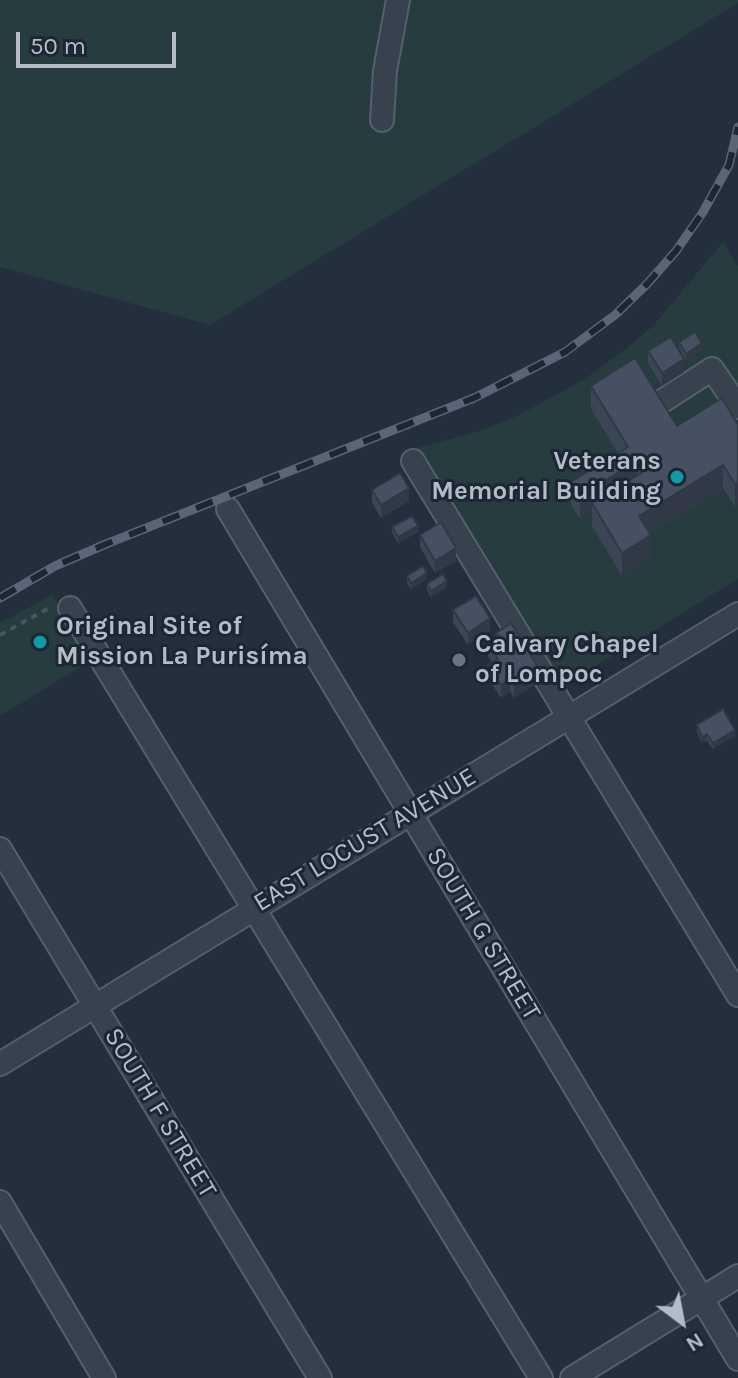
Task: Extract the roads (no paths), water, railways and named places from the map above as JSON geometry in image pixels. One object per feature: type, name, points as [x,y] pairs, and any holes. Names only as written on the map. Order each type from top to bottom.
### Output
[{"type":"street","points":[[382,120],[385,71],[398,0]]},
{"type":"street","points":[[664,400],[712,369],[738,407]]},
{"type":"street","points":[[413,461],[738,995]]},
{"type":"street","name":"SOUTH G STREET","points":[[228,509],[738,1359]]},
{"type":"street","points":[[70,608],[541,1378]]},
{"type":"street","name":"EAST LOCUST AVENUE","points":[[0,1064],[410,812],[736,620]]},
{"type":"street","name":"SOUTH F STREET","points":[[0,849],[320,1378]]},
{"type":"street","points":[[0,1202],[104,1378]]},
{"type":"street","points":[[572,1378],[738,1276]]},
{"type":"railway","points":[[0,598],[55,566],[474,398],[565,352],[615,315],[676,251],[703,212],[729,165],[738,127]]},
{"type":"place","name":"Veterans Memorial Building","points":[[677,477]]},
{"type":"place","name":"Original Site of Mission La Purisíma","points":[[40,642]]},
{"type":"place","name":"Calvary Chapel of Lompoc","points":[[459,660]]}]
